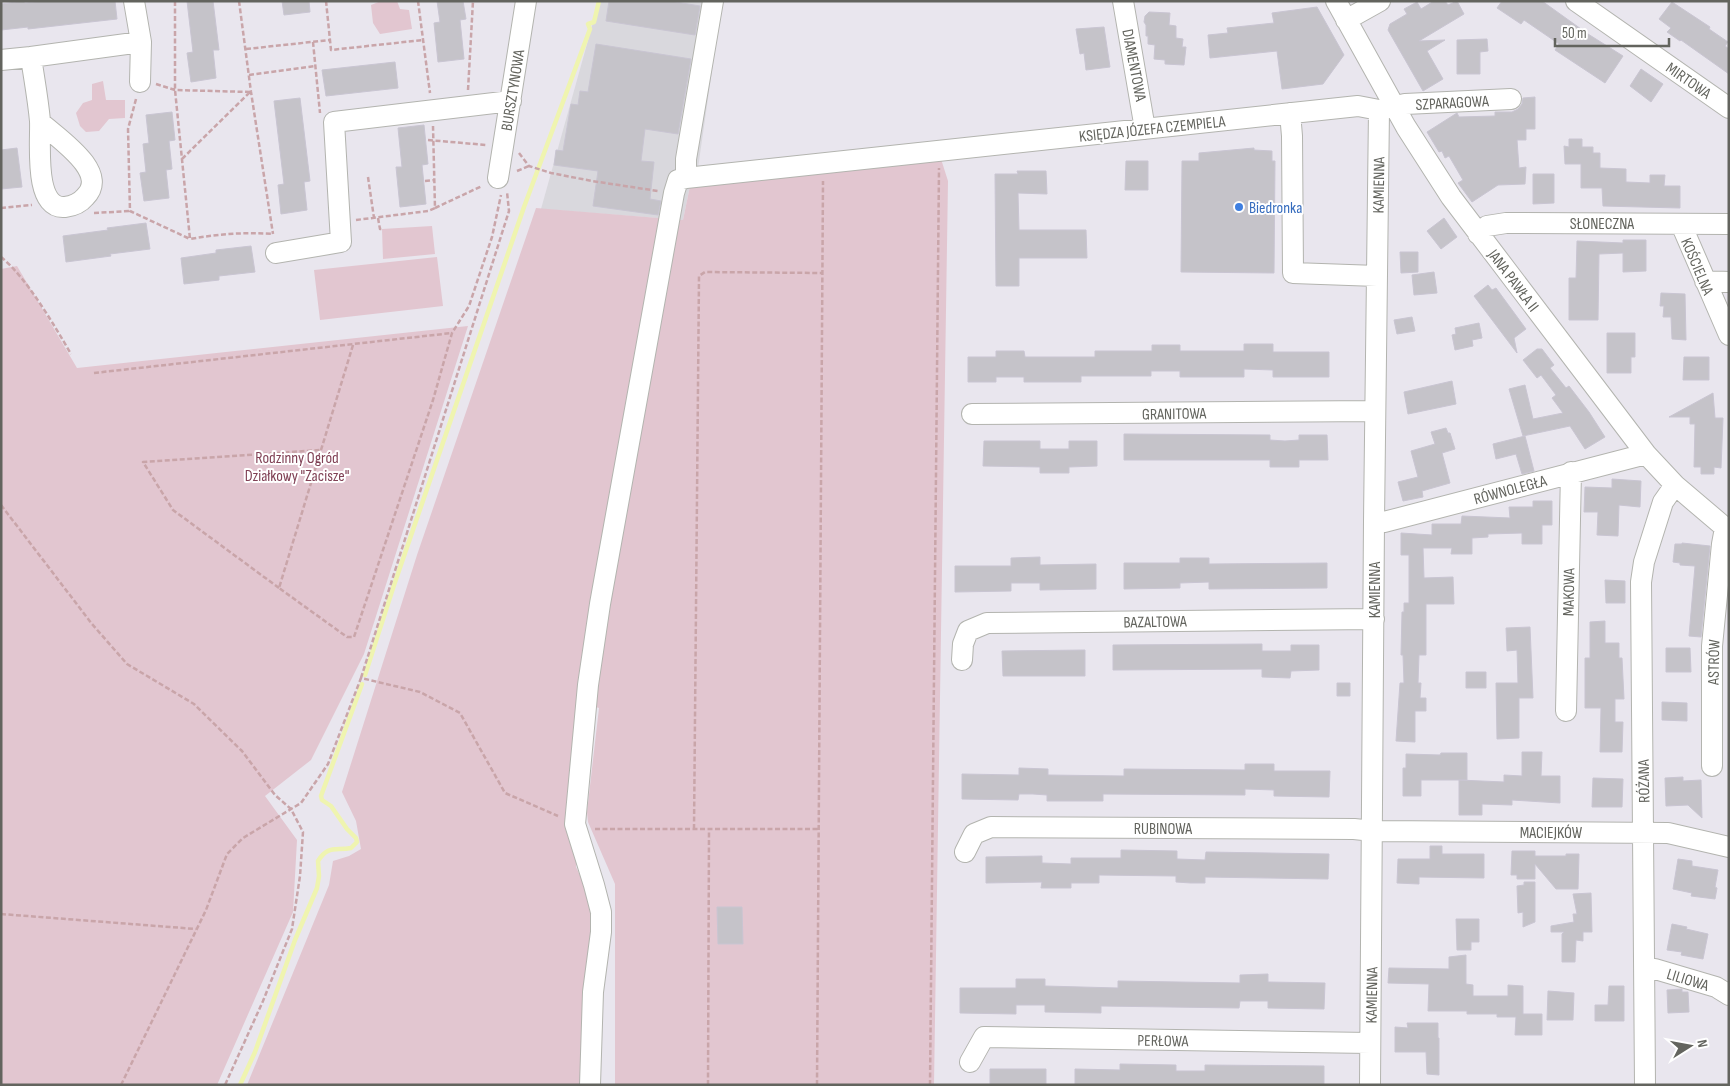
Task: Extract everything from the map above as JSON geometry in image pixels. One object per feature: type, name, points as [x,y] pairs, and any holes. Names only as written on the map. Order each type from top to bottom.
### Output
[{"type":"street","points":[[134,1],[141,42],[140,82]]},
{"type":"street","points":[[590,1085],[593,992],[601,932],[601,912],[582,826],[588,685],[600,604],[686,159],[713,1]]},
{"type":"street","name":"DIAMENTOWA","points":[[1123,1],[1145,129]]},
{"type":"street","name":"JANA PAWŁA II","points":[[1336,1],[1386,108],[1450,197],[1646,454],[1675,485],[1727,530]]},
{"type":"street","points":[[1346,20],[1380,1]]},
{"type":"street","name":"MIRTOWA","points":[[1576,1],[1729,108]]},
{"type":"street","name":"BURSZTYNOWA","points":[[498,178],[528,2]]},
{"type":"street","points":[[1,60],[141,42]]},
{"type":"street","points":[[31,57],[40,122],[42,179],[48,197],[60,205],[77,204],[90,193],[92,186],[91,174],[87,165],[40,122]]},
{"type":"street","name":"SZPARAGOWA","points":[[1386,108],[1405,104],[1511,99]]},
{"type":"street","points":[[276,252],[340,242],[334,122],[510,101]]},
{"type":"street","name":"KSIĘDZA JÓZEFA CZEMPIELA","points":[[680,185],[822,163],[1358,106],[1386,108]]},
{"type":"street","name":"KAMIENNA","points":[[1370,1085],[1377,276],[1386,108]]},
{"type":"street","points":[[1290,113],[1292,136],[1293,273],[1377,276]]},
{"type":"street","name":"SŁONECZNA","points":[[1478,234],[1487,226],[1506,223],[1729,224]]},
{"type":"street","name":"KOŚCIELNA","points":[[1681,224],[1729,335]]},
{"type":"street","points":[[1705,281],[1729,282]]},
{"type":"street","name":"GRANITOWA","points":[[972,414],[1376,411]]},
{"type":"street","name":"RÓWNOLEGŁA","points":[[1374,521],[1384,522],[1646,454]]},
{"type":"street","name":"MAKOWA","points":[[1566,711],[1571,472]]},
{"type":"street","name":"RÓŻANA","points":[[1645,1085],[1641,582],[1644,562],[1663,502],[1675,485]]},
{"type":"street","name":"ASTRÓW","points":[[1712,766],[1712,646],[1722,544],[1727,530]]},
{"type":"street","name":"BAZALTOWA","points":[[962,660],[962,644],[968,631],[987,623],[1374,619]]},
{"type":"street","name":"RUBINOWA","points":[[965,852],[974,834],[990,827],[1354,829],[1373,831]]},
{"type":"street","name":"MACIEJKÓW","points":[[1373,831],[1668,833],[1729,847]]},
{"type":"street","name":"LILIOWA","points":[[1645,969],[1655,969],[1716,987],[1729,995]]},
{"type":"street","name":"PERŁOWA","points":[[970,1062],[984,1037],[1370,1043]]},
{"type":"path","points":[[175,1],[175,90],[190,239]]},
{"type":"path","points":[[1,208],[60,205],[76,215],[130,210],[190,239],[223,233],[252,232],[273,234],[239,1]]},
{"type":"path","points":[[326,1],[331,50],[423,40]]},
{"type":"path","points":[[418,1],[432,110],[435,208]]},
{"type":"path","points":[[466,106],[473,1]]},
{"type":"path","points":[[246,49],[330,40]]},
{"type":"path","points":[[249,75],[316,66]]},
{"type":"path","points":[[130,210],[128,129],[140,82],[175,90],[251,92]]},
{"type":"path","points":[[182,159],[251,92]]},
{"type":"path","points":[[428,140],[503,147]]},
{"type":"path","points":[[930,1085],[939,233],[932,152]]},
{"type":"path","points":[[817,1085],[822,163]]},
{"type":"path","points":[[529,166],[551,173],[592,181],[680,185]]},
{"type":"path","points":[[368,177],[374,218]]},
{"type":"path","points":[[340,221],[428,211],[498,178]]},
{"type":"path","points":[[321,450],[143,462],[173,510],[347,637],[354,637],[433,400],[452,334],[469,306],[492,237],[501,197],[498,178]]},
{"type":"path","points":[[121,1085],[206,910],[227,854],[243,838],[301,803],[328,764],[361,678],[509,211],[508,193],[498,178]]},
{"type":"path","points":[[425,181],[434,180]]},
{"type":"path","points":[[378,218],[380,229],[382,229]]},
{"type":"path","points":[[1,257],[21,278],[71,354]]},
{"type":"path","points":[[694,829],[699,276],[706,272],[822,273]]},
{"type":"path","points":[[94,373],[452,334]]},
{"type":"path","points":[[279,588],[353,345]]},
{"type":"path","points":[[1,504],[92,624],[127,664],[194,704],[242,751],[275,795],[291,809],[303,832],[300,876],[292,929],[263,1001],[225,1085]]},
{"type":"path","points":[[361,678],[420,692],[460,713],[505,793],[582,826],[709,830],[819,829]]},
{"type":"path","points":[[708,1085],[709,830]]},
{"type":"path","points":[[1,914],[196,930]]},
{"type":"shaded area","points":[[599,1],[722,1],[696,182],[690,186],[683,220],[541,209]]},
{"type":"green space","points":[[381,1],[397,1],[400,9],[409,10],[412,29],[380,34],[373,23],[371,5]]},
{"type":"green space","points":[[103,81],[106,100],[125,100],[125,118],[109,119],[99,131],[86,132],[80,126],[76,113],[83,103],[92,100],[92,84]]},
{"type":"green space","points":[[941,159],[948,181],[934,1085],[615,1085],[615,884],[588,822],[587,812],[599,708],[589,705],[577,793],[576,867],[591,899],[590,1085],[247,1085],[329,885],[333,861],[349,856],[361,849],[356,821],[342,792],[417,555],[536,208],[683,220],[690,186]]},
{"type":"green space","points":[[432,226],[435,254],[383,259],[382,229]]},
{"type":"green space","points":[[437,257],[443,306],[320,320],[314,270]]},
{"type":"green space","name":"Rodzinny Ogród Działkowy \"Zacisze\"","points":[[17,266],[77,368],[468,326],[364,654],[311,760],[265,796],[297,840],[293,912],[217,1085],[1,1085],[1,269]]},
{"type":"building","points":[[24,1],[25,3],[44,1],[115,1],[117,19],[28,29],[28,27],[1,30],[1,4]]},
{"type":"building","points":[[187,1],[213,1],[219,50],[213,50],[216,78],[191,82],[187,53],[193,52]]},
{"type":"building","points":[[282,1],[309,1],[310,12],[284,15]]},
{"type":"building","points":[[437,1],[463,1],[466,19],[460,20],[464,59],[438,62],[434,23],[440,22]]},
{"type":"building","points":[[609,1],[670,1],[700,6],[695,35],[606,21]]},
{"type":"building","points":[[1434,1],[1445,1],[1448,5],[1457,1],[1464,14],[1419,41],[1445,40],[1427,51],[1443,79],[1423,91],[1388,30],[1390,24],[1407,14],[1404,9],[1417,2],[1421,9]]},
{"type":"building","points":[[1502,1],[1542,1],[1623,56],[1605,83],[1555,50],[1559,44],[1524,20],[1521,24],[1497,8]]},
{"type":"building","points":[[1672,2],[1710,27],[1709,29],[1728,42],[1725,46],[1729,49],[1729,74],[1667,32],[1671,28],[1659,19]]},
{"type":"building","points":[[1317,7],[1344,55],[1323,84],[1282,89],[1277,51],[1210,58],[1208,35],[1228,33],[1227,28],[1274,23],[1272,13]]},
{"type":"building","points":[[1149,12],[1170,13],[1169,25],[1176,26],[1176,38],[1183,39],[1182,47],[1186,47],[1184,65],[1165,64],[1165,60],[1154,59],[1155,45],[1148,44],[1144,22],[1145,16]]},
{"type":"building","points":[[1104,27],[1110,67],[1086,70],[1084,53],[1080,54],[1076,29]]},
{"type":"building","points":[[1487,39],[1488,51],[1480,52],[1480,74],[1457,74],[1457,40]]},
{"type":"building","points":[[596,44],[691,59],[678,134],[645,129],[641,161],[654,162],[650,199],[661,201],[658,215],[593,206],[598,171],[554,165],[556,150],[563,151],[571,104],[578,105],[580,91],[588,92]]},
{"type":"building","points":[[395,62],[398,88],[326,96],[322,70]]},
{"type":"building","points":[[1641,69],[1663,84],[1651,102],[1630,86]]},
{"type":"building","points":[[1535,97],[1535,129],[1526,129],[1526,140],[1517,140],[1519,168],[1526,167],[1525,184],[1498,185],[1472,202],[1458,183],[1463,180],[1449,156],[1445,158],[1442,151],[1439,152],[1427,132],[1457,113],[1459,117],[1495,116],[1495,112],[1512,112],[1518,109],[1522,104],[1523,98]]},
{"type":"building","points":[[300,98],[310,181],[304,182],[307,210],[281,214],[278,185],[284,184],[274,101]]},
{"type":"building","points":[[172,112],[175,140],[169,141],[172,169],[166,170],[169,198],[144,201],[140,173],[146,172],[143,144],[149,143],[146,115]]},
{"type":"building","points":[[424,125],[428,164],[422,165],[426,204],[400,207],[396,167],[402,167],[398,128]]},
{"type":"building","points":[[1569,139],[1582,139],[1582,147],[1593,147],[1593,153],[1600,153],[1600,168],[1626,169],[1626,182],[1650,183],[1650,175],[1665,175],[1664,186],[1680,186],[1680,208],[1603,206],[1602,188],[1581,188],[1581,164],[1565,164],[1564,146],[1569,147]]},
{"type":"building","points":[[17,148],[22,187],[1,189],[1,150]]},
{"type":"building","points":[[1254,148],[1254,150],[1272,151],[1272,161],[1275,161],[1274,273],[1181,272],[1182,161],[1199,161],[1199,153]]},
{"type":"building","points":[[1126,161],[1148,161],[1148,190],[1125,190]]},
{"type":"building","points":[[1017,171],[1046,171],[1047,194],[1018,193],[1019,230],[1086,230],[1087,258],[1019,258],[1019,286],[996,286],[995,174],[1018,174]]},
{"type":"building","points":[[1533,174],[1554,174],[1554,203],[1533,204]]},
{"type":"building","points":[[1444,218],[1457,237],[1441,249],[1427,231]]},
{"type":"building","points":[[146,223],[150,249],[66,262],[63,236]]},
{"type":"building","points":[[1623,240],[1646,240],[1646,271],[1623,272],[1623,253],[1599,254],[1598,320],[1569,320],[1569,278],[1576,278],[1577,241],[1623,243]]},
{"type":"building","points":[[251,246],[255,272],[219,276],[219,280],[184,284],[181,258],[216,253],[216,250]]},
{"type":"building","points":[[1400,252],[1418,252],[1418,272],[1401,273]]},
{"type":"building","points":[[1434,272],[1437,293],[1414,295],[1412,275]]},
{"type":"building","points":[[1488,285],[1492,290],[1496,288],[1526,329],[1514,338],[1517,353],[1474,296]]},
{"type":"building","points":[[1661,293],[1685,294],[1686,340],[1672,339],[1671,317],[1663,317],[1664,306],[1660,306]]},
{"type":"building","points":[[1412,317],[1415,331],[1397,334],[1394,320]]},
{"type":"building","points":[[1479,323],[1482,338],[1472,340],[1473,346],[1455,350],[1452,335],[1456,334],[1455,328]]},
{"type":"building","points":[[1607,333],[1635,333],[1635,357],[1631,357],[1631,373],[1607,373]]},
{"type":"building","points":[[1244,344],[1273,344],[1273,352],[1329,352],[1329,377],[1273,377],[1273,370],[1244,369],[1244,377],[1180,377],[1180,371],[1151,371],[1151,376],[1081,376],[1081,382],[1024,382],[1024,377],[996,377],[996,382],[968,382],[968,357],[996,357],[996,351],[1024,351],[1025,357],[1095,357],[1095,351],[1152,351],[1152,345],[1180,345],[1180,351],[1244,351]]},
{"type":"building","points":[[1537,349],[1542,349],[1554,365],[1550,368],[1566,388],[1569,386],[1605,437],[1585,449],[1570,426],[1523,436],[1509,389],[1525,385],[1533,419],[1563,413],[1552,398],[1556,395],[1541,375],[1537,378],[1523,360]]},
{"type":"building","points":[[1684,357],[1709,357],[1709,380],[1683,380]]},
{"type":"building","points":[[1452,381],[1456,404],[1408,414],[1404,392]]},
{"type":"building","points":[[1713,393],[1715,418],[1723,418],[1721,468],[1714,467],[1714,474],[1701,474],[1701,467],[1694,467],[1695,424],[1690,424],[1690,417],[1669,417]]},
{"type":"building","points":[[1446,428],[1448,433],[1450,433],[1455,449],[1442,453],[1450,483],[1422,491],[1423,497],[1403,501],[1398,482],[1418,477],[1411,451],[1435,444],[1431,432]]},
{"type":"building","points":[[1124,434],[1270,435],[1270,440],[1285,441],[1299,440],[1299,435],[1327,435],[1328,460],[1299,460],[1299,467],[1270,467],[1270,460],[1124,460]]},
{"type":"building","points":[[1525,436],[1534,471],[1522,474],[1516,454],[1496,459],[1493,444]]},
{"type":"building","points":[[984,441],[1040,441],[1040,449],[1069,449],[1069,441],[1097,441],[1097,466],[1069,467],[1069,473],[1040,473],[1040,467],[983,466]]},
{"type":"building","points":[[1612,479],[1641,481],[1640,507],[1619,505],[1618,536],[1597,535],[1598,512],[1584,512],[1585,487],[1612,488]]},
{"type":"building","points":[[1533,501],[1552,501],[1552,525],[1542,525],[1542,544],[1522,544],[1522,533],[1488,534],[1488,537],[1472,538],[1472,554],[1451,554],[1452,548],[1423,548],[1424,578],[1453,577],[1454,604],[1426,604],[1426,655],[1419,655],[1418,683],[1421,683],[1420,698],[1426,698],[1426,711],[1415,711],[1415,742],[1396,741],[1400,683],[1404,683],[1403,655],[1401,655],[1402,612],[1404,612],[1404,603],[1409,603],[1409,555],[1401,555],[1401,533],[1432,535],[1432,524],[1461,524],[1462,516],[1510,518],[1509,507],[1533,507]]},
{"type":"building","points":[[1675,544],[1710,546],[1701,637],[1689,636],[1695,566],[1680,565],[1680,563],[1673,562]]},
{"type":"building","points":[[1040,557],[1040,565],[1096,564],[1096,589],[1040,590],[1040,583],[1011,583],[1011,591],[955,592],[955,566],[1011,566],[1011,558]]},
{"type":"building","points":[[1180,558],[1209,558],[1209,564],[1327,563],[1327,588],[1209,589],[1209,582],[1180,583],[1180,588],[1124,589],[1124,563],[1180,563]]},
{"type":"building","points":[[1605,580],[1625,581],[1625,603],[1606,603]]},
{"type":"building","points":[[1605,621],[1605,643],[1619,643],[1619,658],[1622,658],[1624,699],[1615,699],[1615,722],[1623,722],[1622,752],[1600,752],[1601,708],[1585,708],[1585,658],[1590,658],[1590,622]]},
{"type":"building","points":[[1530,627],[1533,698],[1519,698],[1519,738],[1497,739],[1496,683],[1518,683],[1517,650],[1507,651],[1506,628]]},
{"type":"building","points":[[1262,644],[1262,651],[1291,651],[1291,645],[1319,645],[1319,670],[1291,671],[1290,678],[1262,677],[1262,669],[1113,670],[1113,645]]},
{"type":"building","points":[[1666,648],[1690,648],[1691,672],[1666,672]]},
{"type":"building","points":[[1085,650],[1085,676],[1003,676],[1002,651]]},
{"type":"building","points":[[1466,672],[1486,672],[1486,688],[1466,688]]},
{"type":"building","points":[[1337,683],[1350,683],[1350,696],[1337,696]]},
{"type":"building","points":[[1662,702],[1687,703],[1687,721],[1662,720]]},
{"type":"building","points":[[1522,752],[1542,752],[1541,776],[1560,776],[1560,803],[1512,800],[1512,805],[1482,804],[1482,815],[1459,815],[1459,780],[1504,782],[1504,775],[1522,776]]},
{"type":"building","points":[[1441,753],[1467,753],[1467,780],[1421,780],[1421,796],[1403,796],[1403,768],[1406,768],[1406,754],[1440,755]]},
{"type":"building","points":[[1245,764],[1274,764],[1274,771],[1330,771],[1329,797],[1274,796],[1274,790],[1245,789],[1245,795],[1103,794],[1103,801],[1047,801],[1047,795],[1033,794],[1019,794],[1018,800],[962,799],[962,774],[1019,775],[1019,768],[1048,769],[1048,775],[1124,776],[1124,769],[1245,770]]},
{"type":"building","points":[[1683,777],[1683,781],[1701,780],[1702,818],[1688,805],[1666,806],[1665,778]]},
{"type":"building","points":[[1593,778],[1623,779],[1622,807],[1592,807]]},
{"type":"building","points":[[1430,846],[1442,846],[1442,854],[1484,854],[1484,878],[1419,877],[1419,884],[1397,883],[1398,859],[1430,859]]},
{"type":"building","points":[[1121,850],[1177,851],[1177,859],[1205,860],[1206,852],[1329,854],[1328,879],[1205,877],[1205,883],[1191,883],[1176,882],[1176,876],[1099,875],[1099,883],[1071,883],[1071,888],[1041,888],[1042,882],[986,883],[986,857],[1042,856],[1042,863],[1071,864],[1071,858],[1121,858]]},
{"type":"building","points":[[1512,851],[1535,851],[1535,856],[1579,854],[1578,889],[1556,889],[1535,864],[1535,879],[1517,879],[1517,875],[1511,875]]},
{"type":"building","points":[[1678,859],[1692,861],[1692,866],[1718,870],[1715,899],[1691,896],[1692,893],[1673,889]]},
{"type":"building","points":[[1524,882],[1535,882],[1535,922],[1523,927],[1523,912],[1518,913],[1517,886],[1524,885]]},
{"type":"building","points":[[1591,893],[1592,932],[1583,932],[1583,941],[1576,940],[1575,962],[1562,962],[1562,934],[1564,932],[1551,932],[1551,926],[1574,922],[1573,914],[1577,914],[1573,894]]},
{"type":"building","points":[[717,907],[742,907],[743,944],[718,944]]},
{"type":"building","points":[[1456,919],[1479,919],[1479,942],[1471,942],[1471,950],[1457,950]]},
{"type":"building","points":[[1672,924],[1708,934],[1703,959],[1681,955],[1682,952],[1667,950]]},
{"type":"building","points":[[1466,955],[1466,984],[1473,985],[1473,996],[1508,996],[1508,985],[1523,986],[1523,1014],[1542,1014],[1542,1035],[1515,1035],[1516,1017],[1497,1017],[1497,1014],[1467,1014],[1467,1011],[1428,1011],[1429,984],[1388,983],[1389,968],[1449,969],[1449,957]]},
{"type":"building","points":[[1268,974],[1268,982],[1325,983],[1324,1009],[1268,1008],[1268,1001],[1240,1001],[1239,1008],[1101,1006],[1101,1013],[1045,1012],[1045,1005],[1016,1005],[1016,1014],[960,1013],[960,988],[1016,988],[1016,979],[1045,979],[1045,986],[1118,988],[1118,981],[1240,983],[1240,975]]},
{"type":"building","points":[[1609,986],[1624,986],[1624,1021],[1595,1021],[1595,1005],[1608,1005]]},
{"type":"building","points":[[1682,989],[1682,992],[1688,992],[1689,1012],[1668,1013],[1667,990]]},
{"type":"building","points":[[1548,991],[1574,993],[1573,1020],[1547,1020]]},
{"type":"building","points":[[1407,1023],[1438,1023],[1439,1075],[1427,1074],[1426,1052],[1395,1052],[1395,1027],[1408,1028]]},
{"type":"building","points":[[1120,1064],[1176,1065],[1176,1071],[1205,1071],[1205,1065],[1324,1066],[1324,1085],[1075,1085],[1075,1069],[1120,1070]]},
{"type":"building","points":[[990,1069],[1046,1069],[1046,1085],[990,1085]]},
{"type":"waterway","points":[[365,675],[524,207],[590,29],[588,24],[594,22],[599,1]]},
{"type":"waterway","points":[[240,1085],[255,1052],[295,940],[317,888],[319,876],[318,861],[329,851],[351,848],[357,842],[356,838],[347,829],[331,806],[322,800],[321,796],[362,684]]},
{"type":"place","name":"Biedronka","points":[[1239,207]]}]
